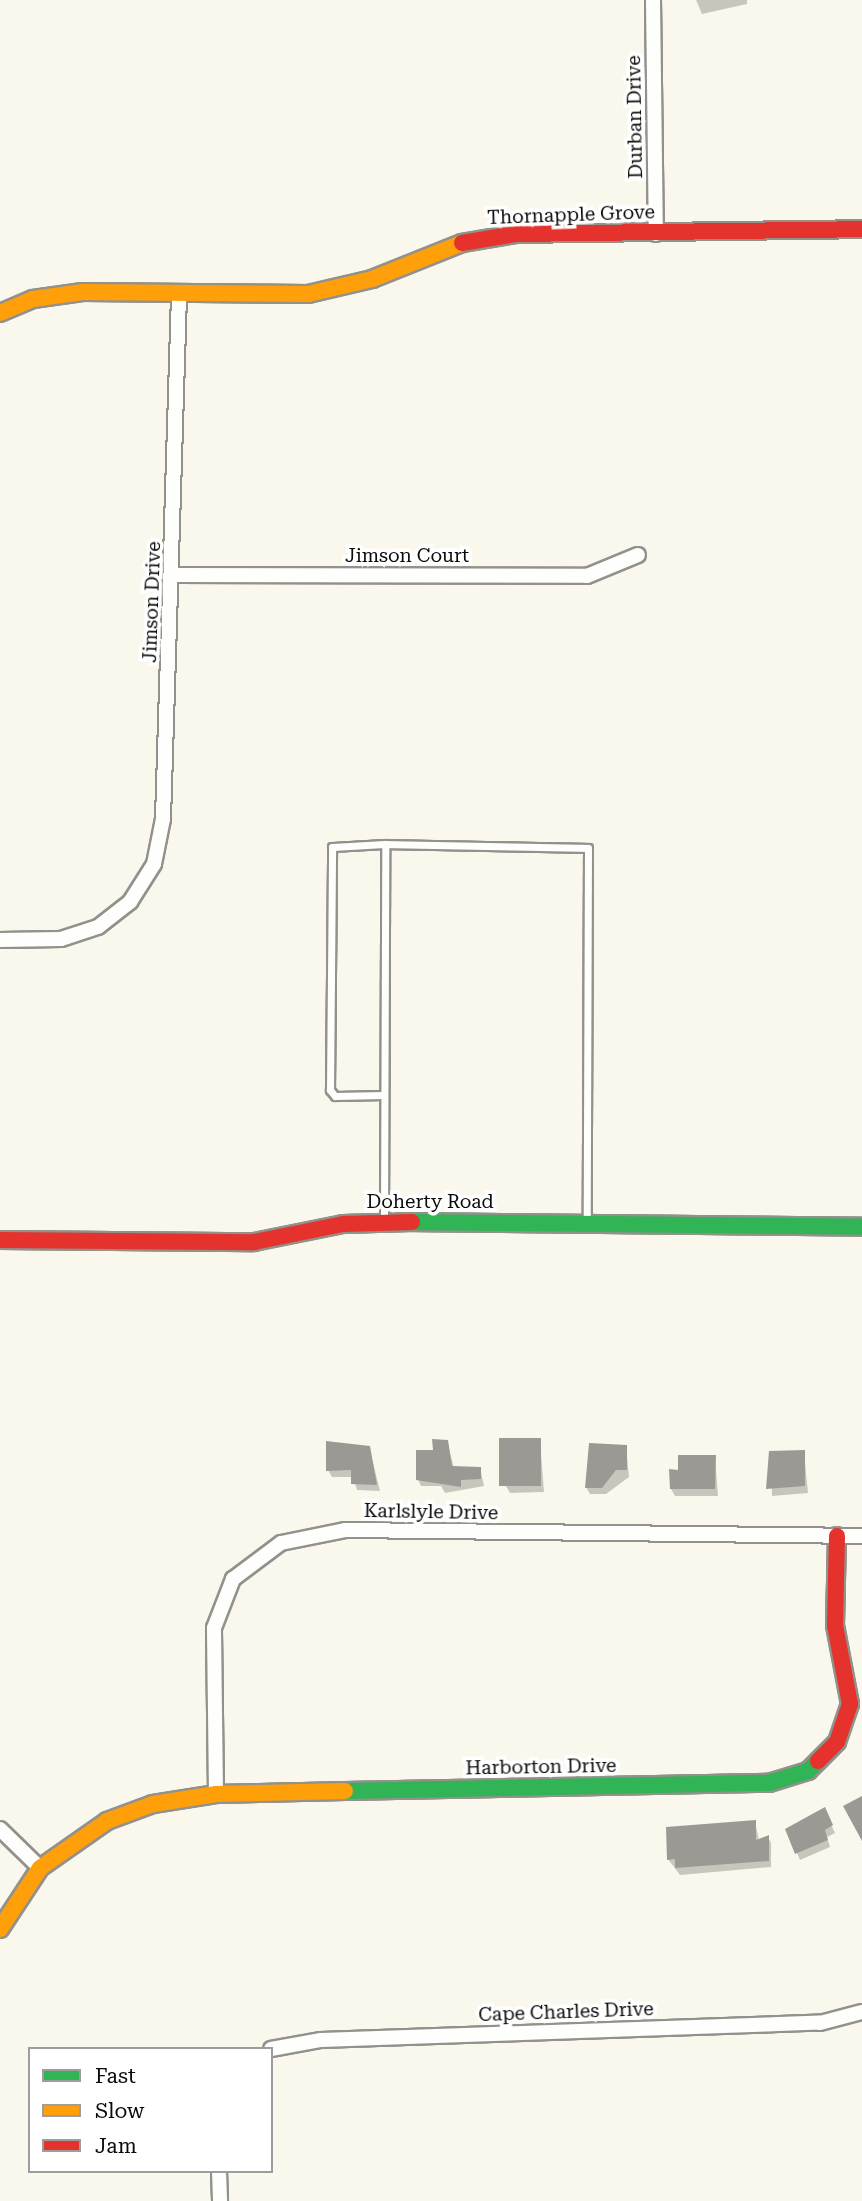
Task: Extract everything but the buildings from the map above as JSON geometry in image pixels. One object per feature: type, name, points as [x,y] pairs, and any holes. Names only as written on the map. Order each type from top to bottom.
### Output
[{"type":"street","name":"Durban Drive","points":[[653,0],[656,234]]},
{"type":"street","name":"Thornapple Grove","points":[[0,313],[59,293],[308,294],[372,279],[484,237],[862,229]]},
{"type":"street","name":"Jimson Drive","points":[[0,940],[61,939],[99,927],[130,902],[154,864],[162,831],[173,575],[179,294]]},
{"type":"street","name":"Jimson Court","points":[[173,575],[587,576],[638,555]]},
{"type":"street","name":"Doherty Road","points":[[0,1240],[254,1242],[342,1224],[384,1222],[862,1227]]},
{"type":"street","name":"Karlslyle Drive","points":[[216,1794],[214,1628],[233,1579],[281,1543],[345,1530],[862,1536]]},
{"type":"street","name":"Harborton Drive","points":[[40,1868],[107,1821],[153,1804],[216,1794],[791,1779],[837,1742],[850,1704],[835,1625],[837,1536]]},
{"type":"street","points":[[0,1829],[40,1868],[0,1929]]},
{"type":"street","name":"Cape Charles Drive","points":[[273,2049],[321,2040],[820,2022],[862,2012]]},
{"type":"street","points":[[219,2173],[219,2201]]},
{"type":"lane","points":[[384,1095],[335,1096],[330,1077],[332,847],[385,844],[588,848],[587,1224]]},
{"type":"lane","points":[[384,1222],[385,844]]},
{"type":"traffic: fast","points":[[412,1222],[862,1227]]},
{"type":"traffic: fast","points":[[345,1791],[769,1783],[808,1771],[818,1761]]},
{"type":"traffic: slow","points":[[0,313],[33,299],[83,292],[308,294],[372,279],[462,243]]},
{"type":"traffic: slow","points":[[0,1929],[40,1868],[107,1821],[153,1804],[216,1794],[345,1791]]},
{"type":"traffic: jam","points":[[462,243],[515,234],[862,229]]},
{"type":"traffic: jam","points":[[0,1240],[254,1242],[343,1224],[412,1222]]},
{"type":"traffic: jam","points":[[818,1761],[837,1742],[850,1704],[835,1625],[837,1536]]}]
